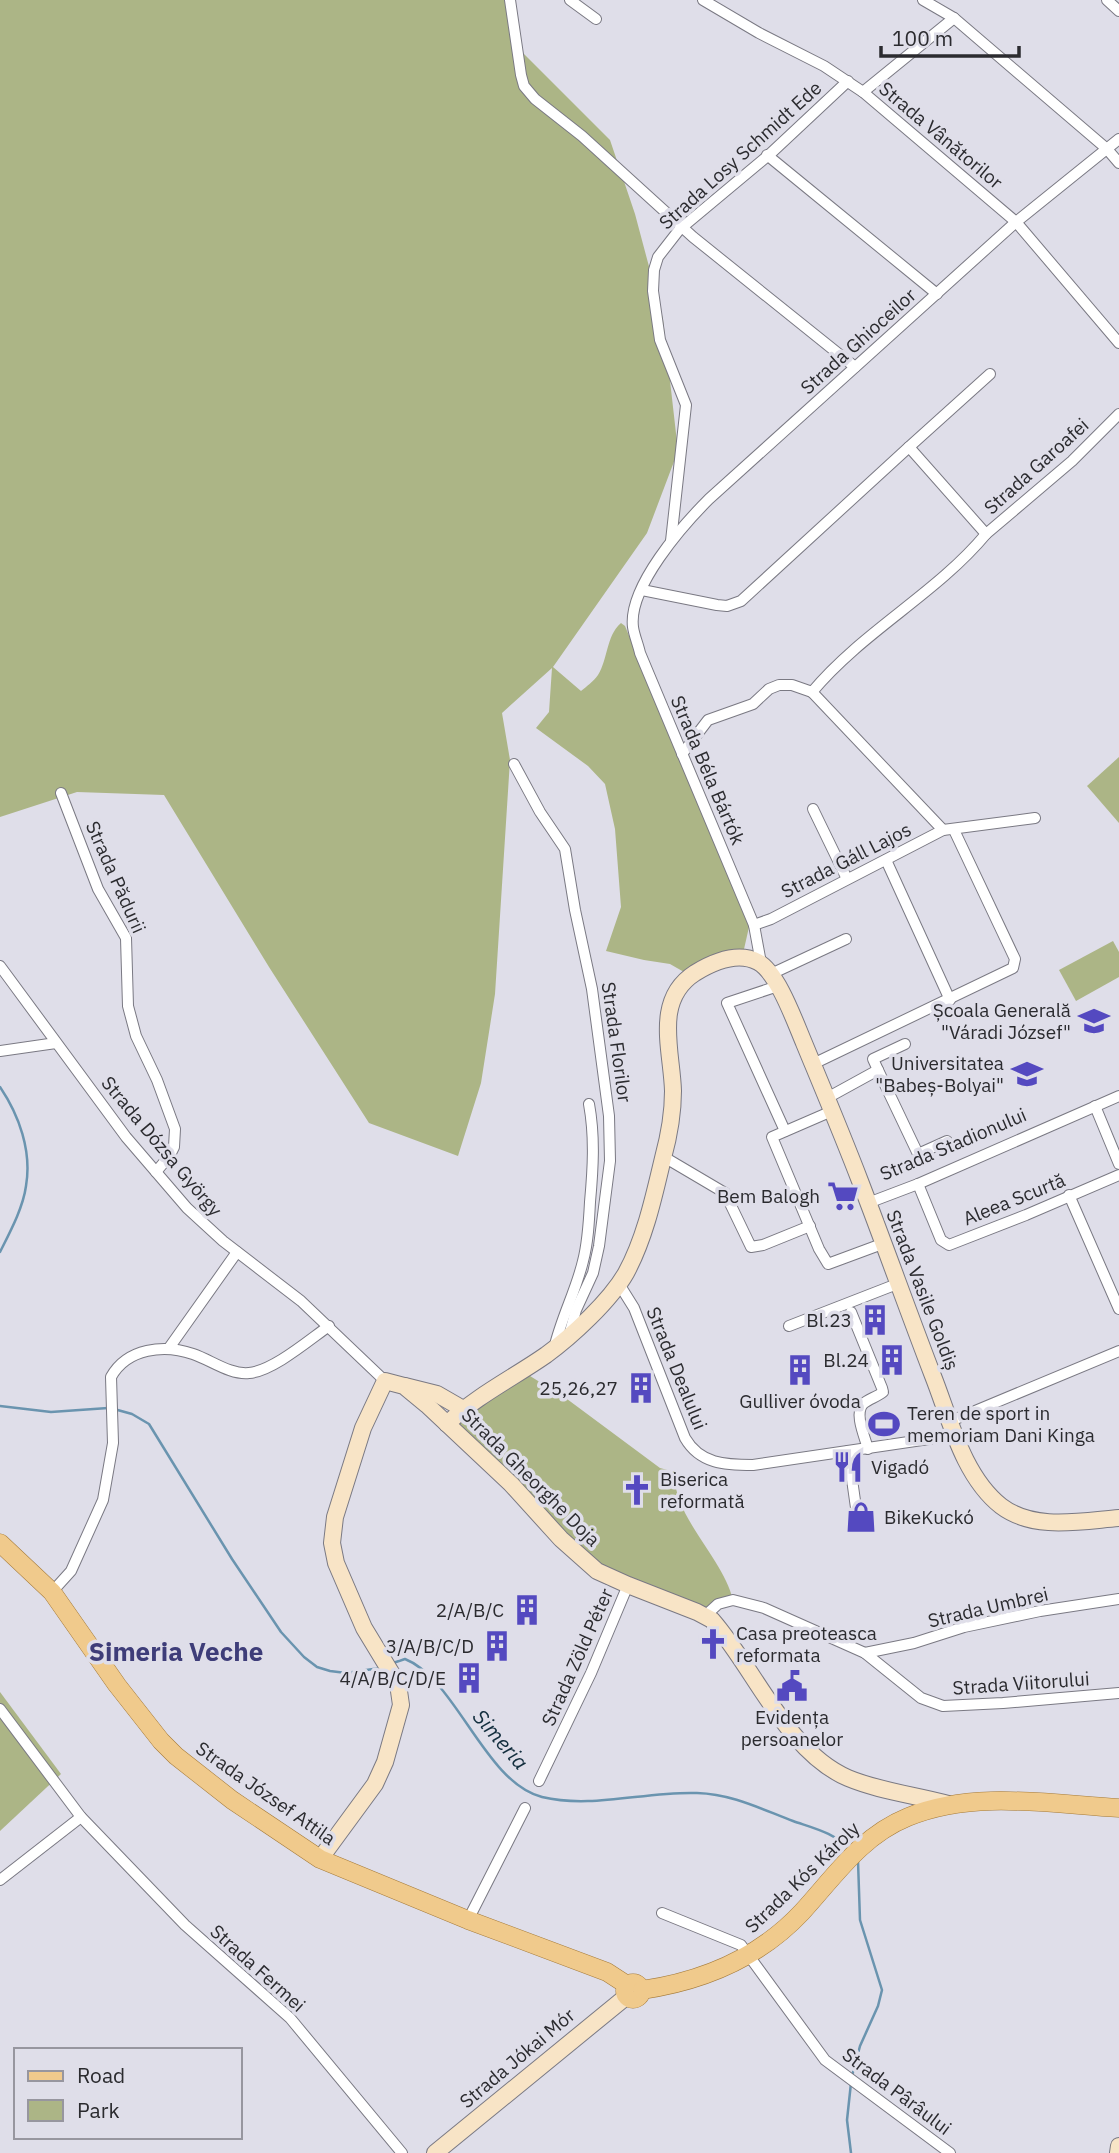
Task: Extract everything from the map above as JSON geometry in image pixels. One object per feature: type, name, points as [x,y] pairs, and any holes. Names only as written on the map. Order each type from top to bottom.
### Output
[{"type":"main road","name":"Strada József Attila","points":[[0,1544],[51,1592],[117,1685],[168,1749],[232,1800],[320,1859],[468,1920],[607,1972],[632,1990]]},
{"type":"main road","name":"Strada Kós Károly","points":[[632,1990],[689,1980],[719,1970],[749,1955],[788,1926],[858,1849],[893,1824],[948,1804],[1015,1802],[1119,1808]]},
{"type":"street","points":[[510,0],[524,86],[535,100],[582,136],[683,227],[855,367]]},
{"type":"street","points":[[570,0],[596,19]]},
{"type":"street","name":"Strada Vânătorilor","points":[[703,0],[863,92],[1016,222],[1119,343]]},
{"type":"street","points":[[923,0],[954,18],[1107,149],[1119,163]]},
{"type":"street","points":[[1107,0],[1119,11]]},
{"type":"street","points":[[863,92],[954,18]]},
{"type":"street","name":"Strada Losy Schmidt Ede","points":[[670,543],[686,405],[660,340],[653,291],[658,257],[683,227],[768,155],[848,81]]},
{"type":"street","name":"Strada Ghioceilor","points":[[642,590],[670,543],[709,499],[1016,222],[1119,139]]},
{"type":"street","points":[[768,155],[937,295]]},
{"type":"street","points":[[642,590],[717,605],[727,606],[741,601],[990,374]]},
{"type":"street","name":"Strada Garoafei","points":[[909,447],[986,534],[1072,461],[1119,414]]},
{"type":"street","points":[[812,692],[854,648],[966,556],[986,534]]},
{"type":"street","name":"Strada Béla Bártók","points":[[642,590],[634,610],[633,626],[640,653],[754,925],[770,975]]},
{"type":"street","points":[[682,754],[708,720],[753,705],[769,689],[779,685],[792,685],[812,692],[949,830],[1015,964],[1013,968],[950,1000],[813,1064]]},
{"type":"street","name":"Strada Florilor","points":[[514,764],[540,813],[565,849],[575,910],[593,989],[609,1116],[610,1161],[599,1246],[593,1273],[576,1310],[569,1335]]},
{"type":"street","name":"Strada Pădurii","points":[[61,793],[98,888],[126,938],[128,1006],[136,1036],[157,1080],[175,1129],[174,1147],[156,1172]]},
{"type":"street","points":[[813,809],[847,879]]},
{"type":"street","name":"Strada Gáll Lajos","points":[[754,925],[949,830],[1035,818]]},
{"type":"street","points":[[886,860],[950,1000]]},
{"type":"street","points":[[785,1131],[727,1003],[770,975],[846,939]]},
{"type":"street","points":[[447,1424],[464,1409],[554,1349],[619,1284],[633,1258],[664,1157],[673,1102],[667,1032],[673,999],[682,985],[691,976],[723,959],[741,958],[770,975]]},
{"type":"street","name":"Strada Dózsa György","points":[[0,966],[126,1137],[187,1208],[237,1252],[301,1301],[385,1381]]},
{"type":"street","name":"Strada Stadionului","points":[[770,975],[813,1064],[868,1203],[918,1184],[1119,1096]]},
{"type":"street","points":[[0,1051],[56,1043]]},
{"type":"street","points":[[882,1244],[828,1264],[772,1137],[830,1105],[878,1069],[873,1059],[905,1044]]},
{"type":"street","name":"Strada Stadionului","points":[[878,1069],[918,1154],[947,1141]]},
{"type":"street","name":"Strada Florilor","points":[[554,1349],[560,1322],[578,1279],[587,1244],[594,1154],[589,1104]]},
{"type":"street","points":[[1095,1106],[1119,1164]]},
{"type":"street","points":[[664,1157],[725,1193],[751,1247],[763,1245],[810,1226]]},
{"type":"street","name":"Aleea Scurtă","points":[[918,1184],[941,1240],[949,1245],[1119,1175]]},
{"type":"street","points":[[1069,1195],[1119,1309]]},
{"type":"street","name":"Strada Vasile Goldiș","points":[[868,1203],[953,1428],[979,1482],[1010,1511],[1040,1521],[1119,1518]]},
{"type":"street","points":[[169,1348],[237,1252]]},
{"type":"street","name":"Strada Dealului","points":[[619,1284],[634,1308],[685,1438],[698,1455],[719,1463],[753,1465],[868,1449],[953,1428],[1119,1350]]},
{"type":"street","points":[[789,1326],[897,1284]]},
{"type":"street","points":[[851,1312],[883,1388],[880,1395],[866,1401],[859,1413],[868,1449]]},
{"type":"street","points":[[51,1592],[71,1571],[103,1500],[113,1443],[111,1377],[115,1370],[139,1352],[169,1348],[231,1370],[249,1373],[267,1368],[329,1326]]},
{"type":"street","points":[[320,1859],[369,1793],[385,1762],[401,1705],[400,1690],[355,1609],[336,1563],[332,1543],[335,1517],[363,1428],[385,1381]]},
{"type":"street","name":"Strada Gheorghe Doja","points":[[385,1381],[404,1386],[447,1424],[511,1484],[574,1552],[597,1571],[706,1615],[722,1632],[789,1728],[810,1753],[850,1779],[948,1804]]},
{"type":"street","points":[[404,1386],[437,1394],[464,1409]]},
{"type":"street","points":[[848,1451],[858,1522]]},
{"type":"street","name":"Strada Zöld Péter","points":[[539,1781],[628,1585]]},
{"type":"street","name":"Strada Umbrei","points":[[865,1653],[915,1643],[964,1627],[1040,1611],[1119,1599]]},
{"type":"street","name":"Strada Viitorului","points":[[706,1615],[718,1604],[733,1600],[764,1608],[865,1653],[921,1698],[943,1706],[1119,1693]]},
{"type":"street","name":"Strada Fermei","points":[[0,1710],[81,1816],[185,1925],[290,2018],[402,2153]]},
{"type":"street","points":[[468,1920],[525,1808]]},
{"type":"street","points":[[0,1880],[81,1816]]},
{"type":"street","points":[[662,1913],[732,1940],[741,1945],[749,1955]]},
{"type":"street","name":"Strada Pârâului","points":[[749,1955],[815,2048],[835,2068],[950,2153]]},
{"type":"street","name":"Strada Jókai Mór","points":[[436,2153],[632,1990]]},
{"type":"street","points":[[1118,2153],[1119,2146]]},
{"type":"green space","points":[[0,0],[511,0],[520,50],[610,140],[635,214],[663,319],[678,451],[647,533],[553,667],[581,691],[598,675],[616,628],[621,623],[625,626],[749,927],[742,958],[691,976],[670,964],[606,951],[621,907],[615,829],[605,784],[588,766],[536,728],[549,712],[552,668],[502,713],[510,760],[495,994],[481,1083],[458,1156],[369,1123],[269,967],[164,795],[77,792],[0,817]]},
{"type":"green space","points":[[1119,757],[1119,823],[1087,786]]},
{"type":"green space","points":[[1113,941],[1119,952],[1119,977],[1076,1001],[1059,970]]},
{"type":"green space","points":[[522,1371],[567,1399],[660,1468],[675,1472],[681,1504],[719,1568],[733,1600],[706,1615],[608,1577],[447,1424]]},
{"type":"green space","points":[[0,1692],[61,1774],[0,1831]]},
{"type":"waterway","name":"Simeria","points":[[0,1087],[18,1121],[27,1160],[22,1203],[0,1252]]},
{"type":"waterway","name":"Simeria","points":[[0,1406],[51,1412],[108,1408]]},
{"type":"waterway","name":"Simeria","points":[[114,1409],[132,1414],[149,1424],[232,1559],[281,1632],[304,1657],[317,1667],[330,1671],[346,1673],[380,1668]]},
{"type":"waterway","name":"Simeria","points":[[393,1663],[405,1659],[423,1670],[440,1687],[504,1772],[522,1788],[542,1797],[580,1801],[678,1793],[722,1796],[824,1832],[838,1839],[849,1850]]},
{"type":"waterway","name":"Simeria","points":[[852,2076],[860,2046],[878,2006],[882,1990],[860,1920],[858,1861]]},
{"type":"waterway","name":"Simeria","points":[[851,2083],[847,2120],[851,2153]]},
{"type":"place","name":"Școala Generală \"Váradi József\"","points":[[1094,1021]]},
{"type":"place","name":"Universitatea \"Babeș-Bolyai\"","points":[[1027,1074]]},
{"type":"place","name":"Bem Balogh","points":[[843,1196]]},
{"type":"place","name":"Bl.23","points":[[875,1320]]},
{"type":"place","name":"Bl.24","points":[[892,1360]]},
{"type":"place","name":"Gulliver óvoda","points":[[800,1370]]},
{"type":"place","name":"25,26,27","points":[[641,1388]]},
{"type":"place","name":"Teren de sport in memoriam Dani Kinga","points":[[884,1424]]},
{"type":"place","name":"Vigadó","points":[[848,1467]]},
{"type":"place","name":"Biserica reformată","points":[[637,1490]]},
{"type":"place","name":"BikeKuckó","points":[[861,1517]]},
{"type":"place","name":"2/A/B/C","points":[[527,1610]]},
{"type":"place","name":"Casa preoteasca reformata","points":[[713,1644]]},
{"type":"place","name":"3/A/B/C/D","points":[[497,1646]]},
{"type":"place","name":"4/A/B/C/D/E","points":[[469,1678]]},
{"type":"place","name":"Evidența persoanelor","points":[[792,1686]]},
{"type":"district","name":"Simeria Veche","points":[[176,1651]]}]
